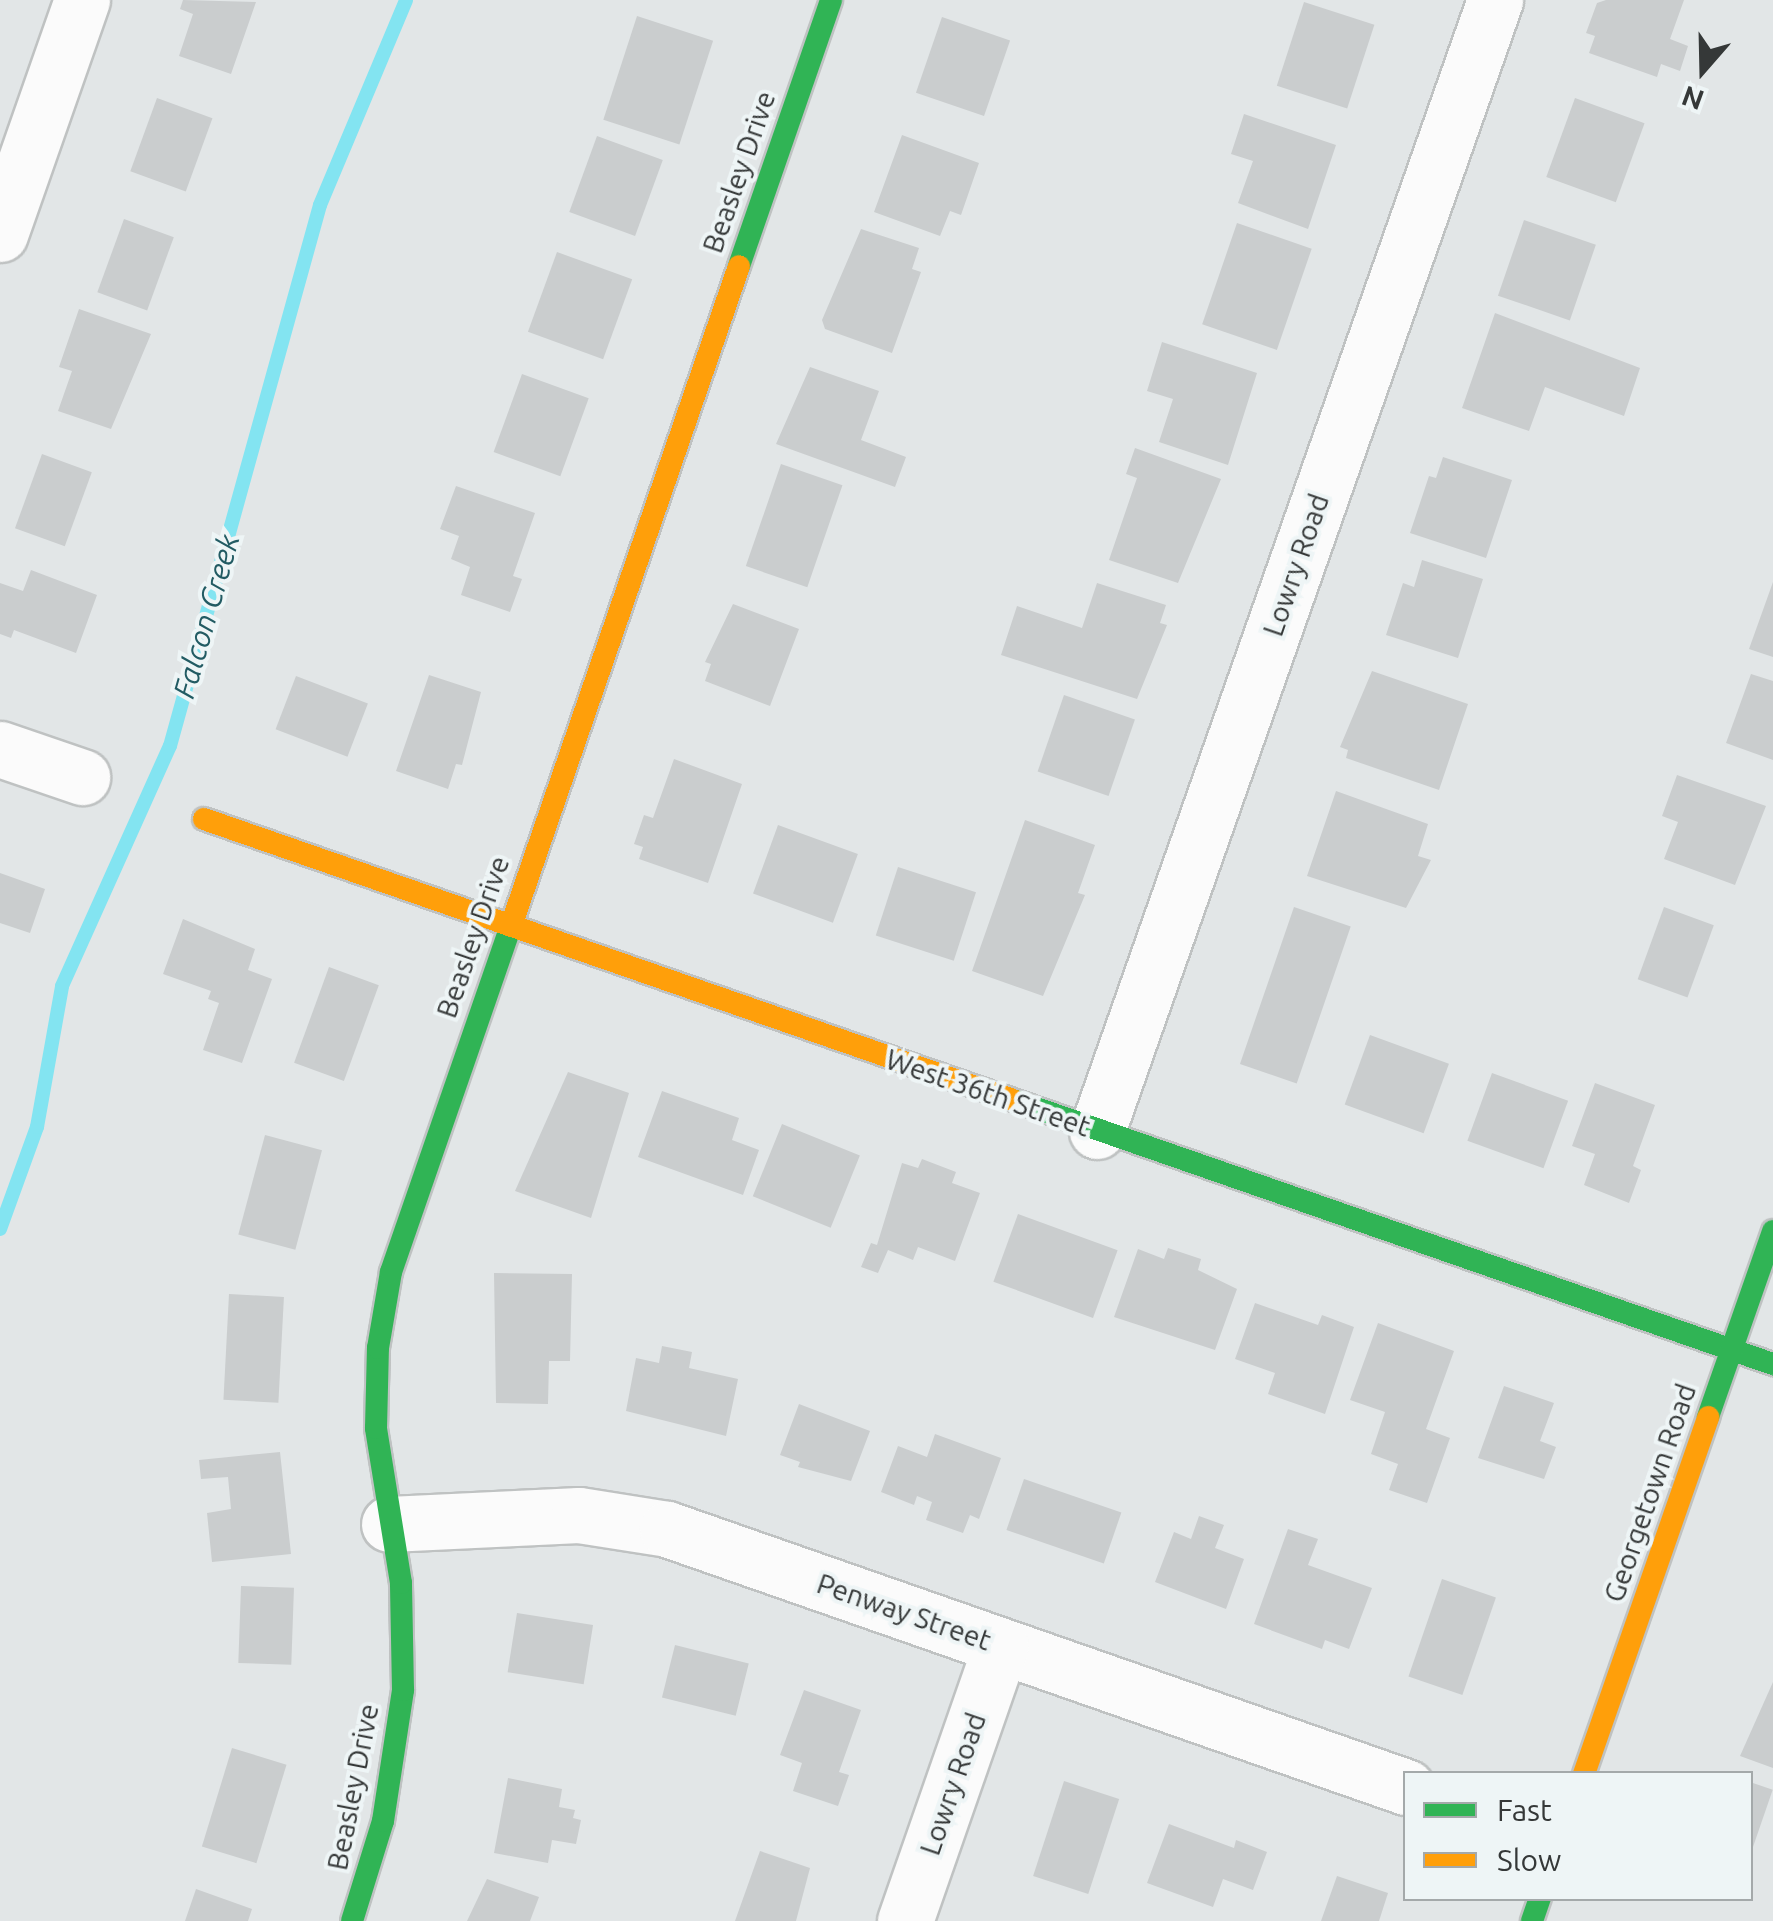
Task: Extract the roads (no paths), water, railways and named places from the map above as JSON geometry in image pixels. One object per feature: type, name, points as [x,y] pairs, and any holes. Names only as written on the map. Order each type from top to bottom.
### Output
[{"type":"street","points":[[0,234],[82,0]]},
{"type":"street","name":"Beasley Drive","points":[[352,1921],[383,1821],[402,1690],[401,1583],[376,1428],[386,1292],[831,0]]},
{"type":"street","name":"Lowry Road","points":[[1097,1131],[1495,0]]},
{"type":"street","points":[[0,749],[82,777]]},
{"type":"street","name":"West 36th Street","points":[[204,819],[1773,1364]]},
{"type":"street","name":"Georgetown Road","points":[[1585,1771],[1773,1231]]},
{"type":"street","name":"Penway Street","points":[[389,1524],[560,1514],[640,1522],[1403,1786]]},
{"type":"street","name":"Lowry Road","points":[[905,1921],[1000,1646]]},
{"type":"waterway","name":"Falcon Creek","points":[[0,1229],[37,1127],[62,986],[170,746],[320,205],[406,0]]}]
